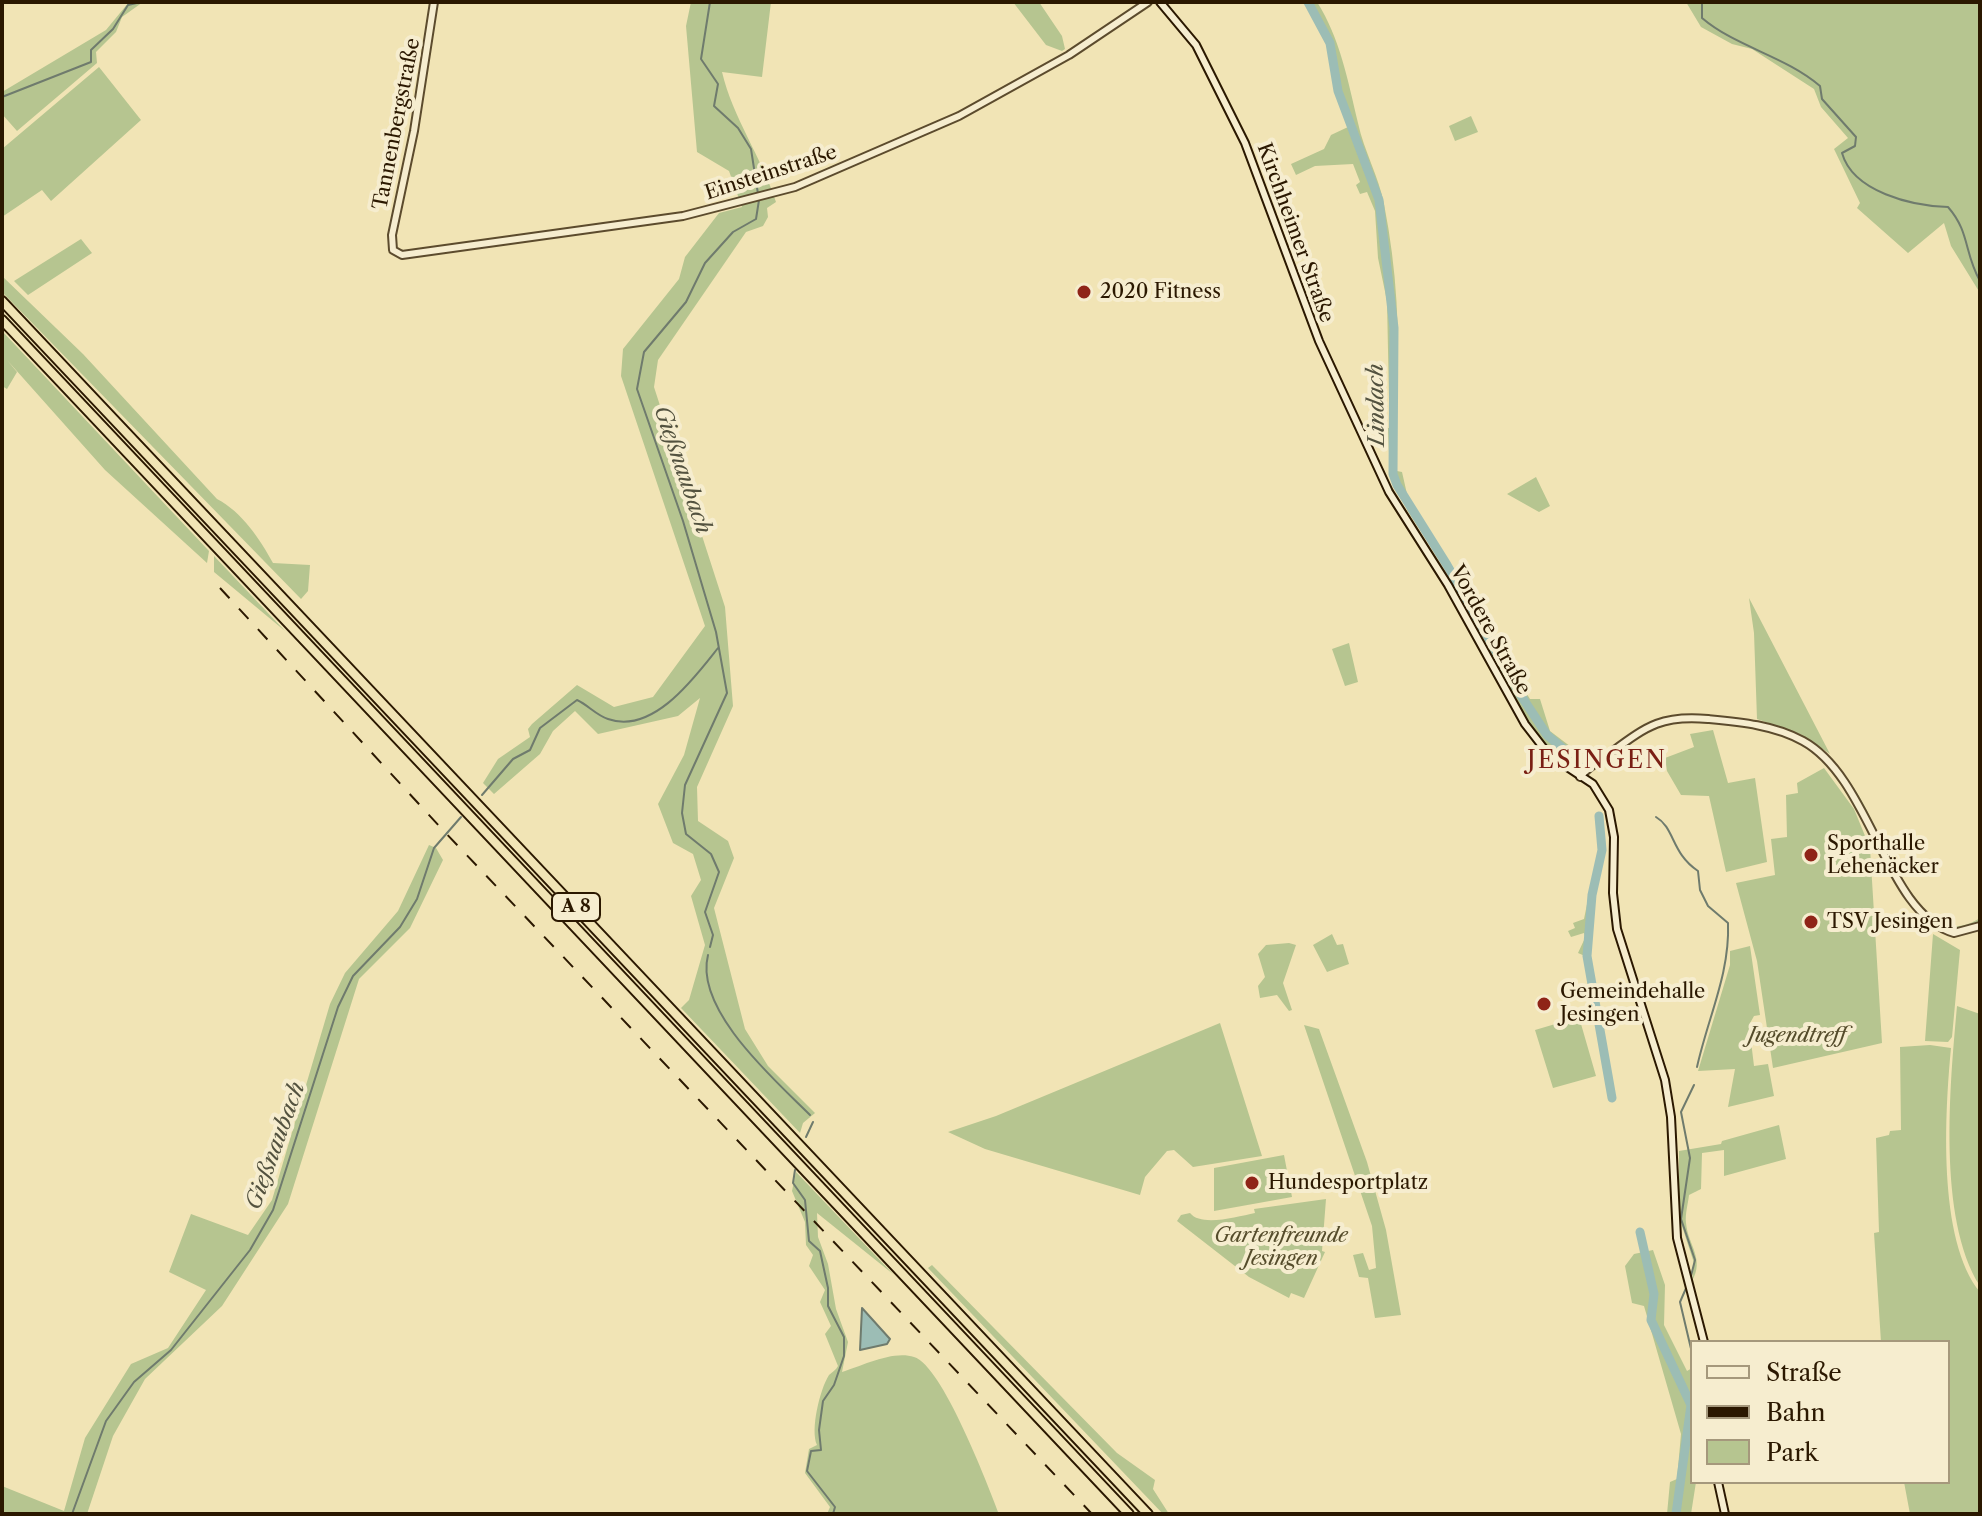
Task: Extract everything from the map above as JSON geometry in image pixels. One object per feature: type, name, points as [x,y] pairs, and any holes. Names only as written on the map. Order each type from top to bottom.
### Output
[{"type":"highway","name":"A 8","points":[[2,301],[1148,1514]]},
{"type":"highway","name":"A 8","points":[[2,320],[1129,1514]]},
{"type":"street","name":"Tannenbergstraße","points":[[393,250],[392,235],[414,131],[434,2]]},
{"type":"street","name":"Einsteinstraße","points":[[1127,19],[1138,2]]},
{"type":"street","name":"Einsteinstraße","points":[[393,250],[413,254],[605,228],[767,196],[926,132],[1035,75],[1127,19],[1148,2]]},
{"type":"street","name":"Kirchheimer Straße","points":[[1160,2],[1196,45],[1245,143],[1319,341],[1385,485]]},
{"type":"street","name":"Vordere Straße","points":[[1385,485],[1448,585],[1525,724],[1549,755],[1593,784],[1606,805],[1614,837],[1613,893],[1617,929],[1659,1052],[1669,1098],[1675,1220],[1704,1340]]},
{"type":"street","points":[[1580,777],[1650,724],[1688,718],[1751,724],[1805,742],[1825,757],[1853,795],[1899,880],[1921,912],[1936,927],[1962,933],[1980,926]]},
{"type":"street","points":[[1718,1484],[1725,1514]]},
{"type":"green space","points":[[129,2],[143,2],[122,17],[116,32],[96,52],[97,63],[17,131],[2,114],[2,92],[106,30]]},
{"type":"green space","points":[[691,2],[771,2],[762,77],[722,72],[733,105],[776,202],[767,208],[768,217],[763,226],[746,232],[658,360],[654,387],[725,607],[733,706],[697,787],[698,821],[728,841],[734,858],[714,908],[745,1029],[768,1066],[815,1113],[803,1123],[800,1133],[681,1008],[689,1000],[705,945],[691,896],[701,880],[693,854],[673,843],[658,804],[684,755],[700,698],[678,716],[598,734],[575,711],[553,731],[540,754],[494,794],[483,783],[498,759],[530,737],[528,729],[532,724],[577,685],[614,707],[653,697],[705,626],[621,376],[623,349],[679,279],[685,257],[719,213],[742,207],[729,171],[697,152],[686,26]]},
{"type":"green space","points":[[1013,2],[1039,2],[1062,36],[1065,49],[1062,51],[1046,45]]},
{"type":"green space","points":[[1305,2],[1317,2],[1332,30],[1382,194],[1396,301],[1397,399],[1389,399],[1387,301],[1378,258],[1375,211],[1367,192],[1360,194],[1356,185],[1360,182],[1353,164],[1315,166],[1296,175],[1291,164],[1324,149],[1331,135],[1348,127],[1337,96],[1328,44]]},
{"type":"green space","points":[[1686,2],[1980,2],[1980,293],[1951,246],[1944,223],[1908,253],[1857,208],[1860,203],[1834,149],[1848,138],[1821,107],[1814,89],[1752,49],[1732,44],[1701,27]]},
{"type":"green space","points":[[99,67],[141,120],[51,201],[42,190],[2,217],[2,149]]},
{"type":"green space","points":[[1471,116],[1478,132],[1455,141],[1449,126]]},
{"type":"green space","points":[[81,239],[92,253],[28,295],[14,281]]},
{"type":"green space","points":[[2,276],[83,354],[217,499],[242,519],[273,563],[310,565],[308,591],[301,599],[2,292]]},
{"type":"green space","points":[[2,331],[209,551],[207,563],[105,470],[7,360],[17,372],[7,389],[2,386]]},
{"type":"green space","points":[[1388,428],[1397,428],[1397,471],[1402,472],[1407,494],[1399,494],[1390,476]]},
{"type":"green space","points":[[1536,477],[1550,506],[1539,512],[1507,494]]},
{"type":"green space","points":[[1409,503],[1488,622],[1483,627],[1445,558],[1440,560],[1407,510]]},
{"type":"green space","points":[[214,556],[285,631],[214,572]]},
{"type":"green space","points":[[1749,598],[1830,754],[1802,735],[1757,719],[1754,633]]},
{"type":"green space","points":[[1349,643],[1358,682],[1345,686],[1332,649]]},
{"type":"green space","points":[[1490,646],[1504,671],[1512,670],[1530,699],[1540,699],[1550,731],[1579,753],[1568,763],[1542,741],[1521,713],[1488,652]]},
{"type":"green space","points":[[1713,730],[1728,783],[1755,778],[1767,862],[1726,872],[1709,796],[1681,795],[1667,771],[1665,758],[1694,747],[1690,734]]},
{"type":"green space","points":[[1830,756],[1859,796],[1915,898],[1939,921],[1948,925],[1941,923],[1925,912],[1911,895],[1899,876],[1865,811],[1827,757]]},
{"type":"green space","name":"TSV Jesingen","points":[[1824,768],[1854,809],[1870,848],[1882,1043],[1773,1068],[1757,961],[1736,883],[1775,875],[1771,839],[1787,837],[1786,795],[1798,793],[1797,783]]},
{"type":"green space","points":[[1601,828],[1585,956],[1578,953],[1584,933],[1571,937],[1568,931],[1575,928],[1573,923],[1584,919],[1598,850],[1597,829]]},
{"type":"green space","points":[[429,845],[436,848],[443,860],[410,928],[359,979],[288,1204],[222,1306],[145,1379],[113,1436],[87,1514],[2,1514],[2,1486],[64,1511],[85,1438],[131,1364],[168,1348],[206,1290],[169,1272],[191,1214],[248,1235],[272,1200],[330,1004],[345,973],[398,911]]},
{"type":"green space","points":[[1980,918],[1980,923],[1959,928],[1951,926],[1965,925]]},
{"type":"green space","points":[[1332,934],[1337,945],[1343,944],[1349,964],[1327,972],[1313,945]]},
{"type":"green space","points":[[1933,934],[1960,950],[1952,1037],[1948,1042],[1925,1041]]},
{"type":"green space","points":[[1266,945],[1296,945],[1283,983],[1292,1010],[1289,1011],[1277,995],[1260,998],[1258,986],[1265,977],[1258,954]]},
{"type":"green space","points":[[1750,946],[1760,1015],[1754,1016],[1749,1025],[1754,1066],[1768,1064],[1774,1096],[1728,1107],[1735,1069],[1698,1071],[1730,965],[1730,951]]},
{"type":"green space","points":[[1957,1006],[1980,1014],[1980,1286],[1966,1258],[1952,1188],[1950,1111]]},
{"type":"green space","points":[[1579,1017],[1596,1076],[1553,1088],[1535,1030]]},
{"type":"green space","points":[[1220,1023],[1262,1156],[1193,1167],[1174,1150],[1167,1151],[1145,1177],[1140,1195],[985,1149],[948,1132],[996,1116]]},
{"type":"green space","points":[[1304,1025],[1319,1029],[1367,1162],[1386,1230],[1401,1315],[1375,1318],[1368,1278],[1359,1277],[1353,1255],[1363,1253],[1369,1270],[1376,1268],[1372,1226]]},
{"type":"green space","points":[[1930,1045],[1951,1048],[1946,1139],[1950,1209],[1956,1241],[1966,1269],[1980,1292],[1980,1514],[1910,1514],[1904,1484],[1950,1484],[1950,1340],[1881,1340],[1874,1233],[1879,1232],[1876,1138],[1889,1135],[1890,1131],[1901,1130],[1900,1047]]},
{"type":"green space","points":[[1779,1125],[1786,1159],[1724,1176],[1724,1150],[1702,1153],[1701,1189],[1689,1195],[1686,1216],[1697,1266],[1692,1281],[1694,1263],[1679,1217],[1679,1151],[1721,1144],[1722,1141]]},
{"type":"green space","name":"Hundesportplatz","points":[[1284,1155],[1292,1197],[1214,1211],[1214,1168]]},
{"type":"green space","points":[[796,1172],[893,1274],[817,1213],[818,1237],[828,1264],[836,1309],[848,1342],[842,1372],[906,1355],[925,1365],[938,1381],[963,1428],[999,1514],[827,1514],[830,1507],[805,1473],[809,1449],[817,1445],[815,1420],[822,1390],[829,1375],[838,1366],[825,1334],[831,1326],[820,1302],[825,1290],[809,1266],[813,1255],[806,1245],[805,1222],[792,1191]]},
{"type":"green space","name":"Gartenfreunde Jesingen","points":[[1326,1199],[1322,1251],[1325,1252],[1304,1298],[1291,1293],[1289,1298],[1249,1277],[1177,1221],[1181,1215],[1190,1213],[1202,1219],[1220,1220],[1255,1213],[1254,1209]]},
{"type":"green space","points":[[1653,1250],[1665,1285],[1664,1325],[1687,1371],[1690,1369],[1690,1484],[1696,1484],[1691,1514],[1667,1514],[1670,1482],[1677,1479],[1681,1434],[1644,1306],[1632,1303],[1625,1266],[1634,1254]]},
{"type":"green space","points":[[932,1265],[1117,1453],[1155,1480],[1153,1489],[1169,1514],[1163,1514],[928,1268]]},
{"type":"water","points":[[862,1308],[890,1339],[887,1344],[860,1350]]},
{"type":"waterway","points":[[2,97],[91,62],[91,50],[113,29],[128,5],[141,2]]},
{"type":"waterway","name":"Gießnaubach","points":[[710,2],[701,59],[718,84],[714,106],[738,128],[751,149],[758,194]]},
{"type":"waterway","name":"Lindach","points":[[1308,2],[1330,43],[1338,91],[1379,200],[1394,328],[1393,474],[1520,694],[1547,735],[1579,766]]},
{"type":"waterway","points":[[1702,2],[1702,18],[1715,28],[1792,67],[1820,86],[1822,99],[1856,137],[1855,146],[1842,153],[1858,178],[1902,200],[1948,207],[1964,234],[1980,281]]},
{"type":"waterway","name":"Gießnaubach","points":[[710,947],[713,935],[705,912],[719,872],[711,854],[686,834],[682,813],[685,785],[727,693],[716,632],[683,521],[637,389],[644,352],[686,302],[705,263],[733,232],[756,219],[759,200]]},
{"type":"waterway","name":"Gießnaubach","points":[[482,795],[513,759],[530,750],[540,728],[577,700],[608,719],[625,722],[641,719],[671,700],[718,648]]},
{"type":"waterway","name":"Lindach","points":[[1599,816],[1602,850],[1592,895],[1587,956],[1612,1098]]},
{"type":"waterway","name":"Gießnaubach","points":[[72,1514],[106,1421],[134,1382],[171,1350],[250,1250],[273,1210],[338,1007],[353,976],[400,927],[417,899],[434,848],[461,817]]},
{"type":"waterway","points":[[1656,817],[1667,828],[1683,857],[1698,871],[1700,890],[1708,906],[1728,923],[1726,960],[1697,1067]]},
{"type":"waterway","points":[[708,955],[707,976],[713,998],[725,1021],[759,1064],[810,1115]]},
{"type":"waterway","points":[[1691,1276],[1695,1260],[1681,1219],[1690,1158],[1681,1112],[1694,1085]]},
{"type":"waterway","points":[[806,1137],[813,1122]]},
{"type":"waterway","points":[[795,1170],[793,1183],[805,1200],[809,1241],[820,1251],[828,1288],[828,1306],[844,1337],[844,1356],[834,1385],[823,1401],[819,1430],[821,1450],[811,1451],[807,1471],[835,1507],[833,1514]]},
{"type":"waterway","name":"Lindach","points":[[1640,1232],[1654,1294],[1651,1320],[1690,1403]]},
{"type":"waterway","points":[[1687,1286],[1680,1302],[1690,1344]]},
{"type":"waterway","name":"Lindach","points":[[1676,1514],[1690,1412]]},
{"type":"railway","points":[[220,588],[441,828],[1092,1514]]},
{"type":"place","name":"2020 Fitness","points":[[1084,292]]},
{"type":"place","name":"Sporthalle Lehenäcker","points":[[1811,855]]},
{"type":"place","name":"TSV Jesingen","points":[[1811,922]]},
{"type":"place","name":"Gemeindehalle Jesingen","points":[[1544,1004]]},
{"type":"place","name":"Hundesportplatz","points":[[1252,1183]]},
{"type":"district","name":"JESINGEN","points":[[1597,761]]},
{"type":"park label","name":"Jugendtreff","points":[[1797,1036]]}]
